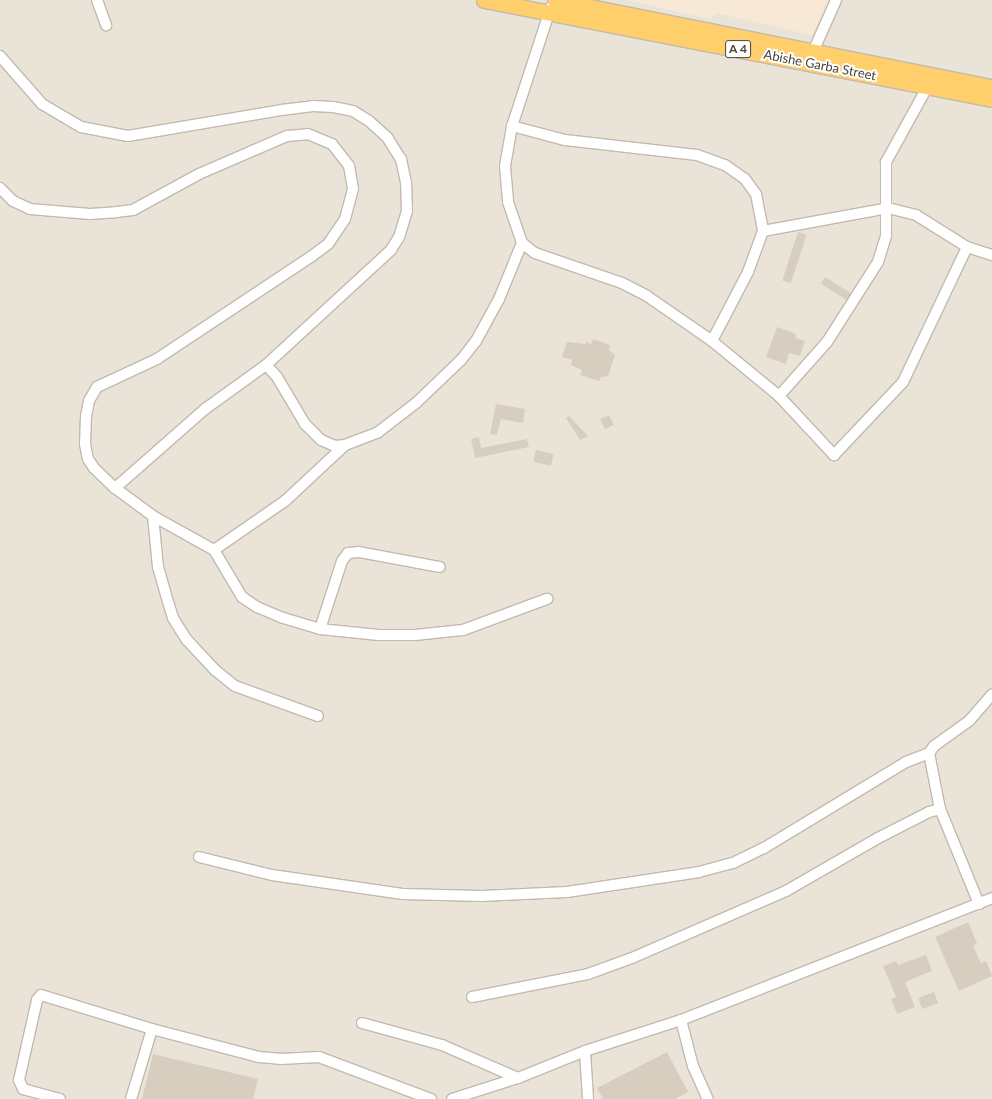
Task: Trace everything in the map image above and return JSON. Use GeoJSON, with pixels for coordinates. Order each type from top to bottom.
{"type":"FeatureCollection","features":[{"type":"Feature","properties":{"kind":"highway","name":"Abishe Garba Street"},"geometry":{"type":"LineString","coordinates":[[484,0],[553,4],[587,3],[813,52],[992,87]]}},
{"type":"Feature","properties":{"kind":"highway","name":"Abishe Garba Street"},"geometry":{"type":"LineString","coordinates":[[553,4],[992,99]]}},
{"type":"Feature","properties":{"kind":"street"},"geometry":{"type":"LineString","coordinates":[[97,0],[106,25]]}},
{"type":"Feature","properties":{"kind":"street"},"geometry":{"type":"LineString","coordinates":[[813,52],[836,0]]}},
{"type":"Feature","properties":{"kind":"street"},"geometry":{"type":"LineString","coordinates":[[553,4],[512,126],[505,166],[506,188],[512,218],[522,243],[527,249],[546,258],[630,287],[712,341],[779,396],[834,455],[903,382],[967,247]]}},
{"type":"Feature","properties":{"kind":"street"},"geometry":{"type":"LineString","coordinates":[[0,56],[42,104],[81,127],[128,136],[313,106],[353,111],[387,137],[401,159],[406,182],[407,211],[399,237],[391,250],[266,365],[205,409],[115,488]]}},
{"type":"Feature","properties":{"kind":"street"},"geometry":{"type":"LineString","coordinates":[[779,396],[828,342],[878,262],[884,245],[888,208],[884,178],[886,162],[928,86]]}},
{"type":"Feature","properties":{"kind":"street"},"geometry":{"type":"LineString","coordinates":[[512,126],[566,140],[686,152],[712,159],[738,172],[752,186],[760,207],[763,231],[748,272],[712,341]]}},
{"type":"Feature","properties":{"kind":"street"},"geometry":{"type":"LineString","coordinates":[[0,188],[13,201],[30,209],[90,214],[133,210],[199,174],[287,136],[308,134],[332,144],[349,166],[353,176],[351,203],[345,219],[328,244],[157,358],[104,382],[92,393],[86,416],[85,444],[88,459],[100,474],[115,488],[153,516],[214,550],[242,597],[257,607],[320,629],[398,636],[439,634],[481,625],[547,599]]}},
{"type":"Feature","properties":{"kind":"street"},"geometry":{"type":"LineString","coordinates":[[763,231],[888,208],[930,222],[967,247],[992,255]]}},
{"type":"Feature","properties":{"kind":"street"},"geometry":{"type":"LineString","coordinates":[[214,550],[285,501],[345,445],[387,427],[416,404],[460,360],[476,341],[495,306],[522,243]]}},
{"type":"Feature","properties":{"kind":"street"},"geometry":{"type":"LineString","coordinates":[[266,365],[313,433],[328,443],[345,445]]}},
{"type":"Feature","properties":{"kind":"street"},"geometry":{"type":"LineString","coordinates":[[153,516],[158,566],[174,618],[187,640],[215,670],[235,686],[318,716]]}},
{"type":"Feature","properties":{"kind":"street"},"geometry":{"type":"LineString","coordinates":[[320,629],[342,561],[348,553],[359,552],[440,566]]}},
{"type":"Feature","properties":{"kind":"street"},"geometry":{"type":"LineString","coordinates":[[199,857],[272,875],[403,894],[468,896],[566,892],[699,872],[733,863],[764,848],[906,762],[929,754],[934,746],[969,721],[992,695]]}},
{"type":"Feature","properties":{"kind":"street"},"geometry":{"type":"LineString","coordinates":[[929,754],[940,809],[980,904]]}},
{"type":"Feature","properties":{"kind":"street"},"geometry":{"type":"LineString","coordinates":[[472,997],[588,974],[632,958],[786,891],[878,838],[929,812],[940,809]]}},
{"type":"Feature","properties":{"kind":"street"},"geometry":{"type":"LineString","coordinates":[[452,1099],[518,1078],[585,1051],[681,1020],[980,904],[992,898]]}},
{"type":"Feature","properties":{"kind":"street"},"geometry":{"type":"LineString","coordinates":[[60,1099],[23,1089],[19,1080],[37,1000],[41,995],[152,1030],[259,1057],[280,1059],[319,1057],[431,1099]]}},
{"type":"Feature","properties":{"kind":"street"},"geometry":{"type":"LineString","coordinates":[[681,1020],[693,1066],[708,1099]]}},
{"type":"Feature","properties":{"kind":"street"},"geometry":{"type":"LineString","coordinates":[[362,1023],[442,1045],[518,1078]]}},
{"type":"Feature","properties":{"kind":"street"},"geometry":{"type":"LineString","coordinates":[[131,1099],[152,1030]]}},
{"type":"Feature","properties":{"kind":"street"},"geometry":{"type":"LineString","coordinates":[[585,1051],[588,1099]]}},
{"type":"Feature","properties":{"kind":"shaded area"},"geometry":{"type":"Polygon","coordinates":[[[0,0],[992,0],[992,1099],[0,1099],[0,0]]]}},
{"type":"Feature","properties":{"kind":"shaded area"},"geometry":{"type":"Polygon","coordinates":[[[627,0],[828,0],[812,35],[716,13],[710,19],[627,0]]]}},
{"type":"Feature","properties":{"kind":"building"},"geometry":{"type":"Polygon","coordinates":[[[798,232],[807,235],[791,283],[782,281],[798,232]]]}},
{"type":"Feature","properties":{"kind":"building"},"geometry":{"type":"Polygon","coordinates":[[[825,277],[851,293],[847,300],[821,284],[825,277]]]}},
{"type":"Feature","properties":{"kind":"building"},"geometry":{"type":"Polygon","coordinates":[[[777,327],[796,334],[795,338],[805,341],[800,356],[789,353],[786,364],[766,357],[777,327]]]}},
{"type":"Feature","properties":{"kind":"building"},"geometry":{"type":"Polygon","coordinates":[[[593,339],[610,345],[609,350],[615,355],[608,376],[601,377],[599,381],[580,375],[582,370],[571,365],[572,360],[562,357],[567,342],[586,344],[586,342],[591,344],[593,339]]]}},
{"type":"Feature","properties":{"kind":"building"},"geometry":{"type":"Polygon","coordinates":[[[496,404],[525,409],[523,423],[501,419],[497,435],[490,434],[496,404]]]}},
{"type":"Feature","properties":{"kind":"building"},"geometry":{"type":"Polygon","coordinates":[[[609,415],[614,425],[605,429],[600,420],[609,415]]]}},
{"type":"Feature","properties":{"kind":"building"},"geometry":{"type":"Polygon","coordinates":[[[569,416],[588,436],[580,440],[566,418],[569,416]]]}},
{"type":"Feature","properties":{"kind":"building"},"geometry":{"type":"Polygon","coordinates":[[[479,437],[481,448],[527,439],[529,447],[475,458],[471,439],[479,437]]]}},
{"type":"Feature","properties":{"kind":"building"},"geometry":{"type":"Polygon","coordinates":[[[536,450],[554,454],[551,466],[533,462],[536,450]]]}},
{"type":"Feature","properties":{"kind":"building"},"geometry":{"type":"Polygon","coordinates":[[[968,922],[977,943],[973,946],[981,963],[986,961],[992,976],[959,991],[935,937],[968,922]]]}},
{"type":"Feature","properties":{"kind":"building"},"geometry":{"type":"Polygon","coordinates":[[[926,955],[932,971],[905,982],[915,1007],[897,1014],[891,999],[896,997],[883,966],[896,961],[898,965],[926,955]]]}},
{"type":"Feature","properties":{"kind":"building"},"geometry":{"type":"Polygon","coordinates":[[[934,992],[938,1003],[922,1009],[918,998],[934,992]]]}},
{"type":"Feature","properties":{"kind":"building"},"geometry":{"type":"Polygon","coordinates":[[[667,1052],[688,1092],[675,1099],[603,1099],[597,1088],[667,1052]]]}},
{"type":"Feature","properties":{"kind":"building"},"geometry":{"type":"Polygon","coordinates":[[[153,1054],[258,1079],[253,1099],[142,1099],[153,1054]]]}}]}
